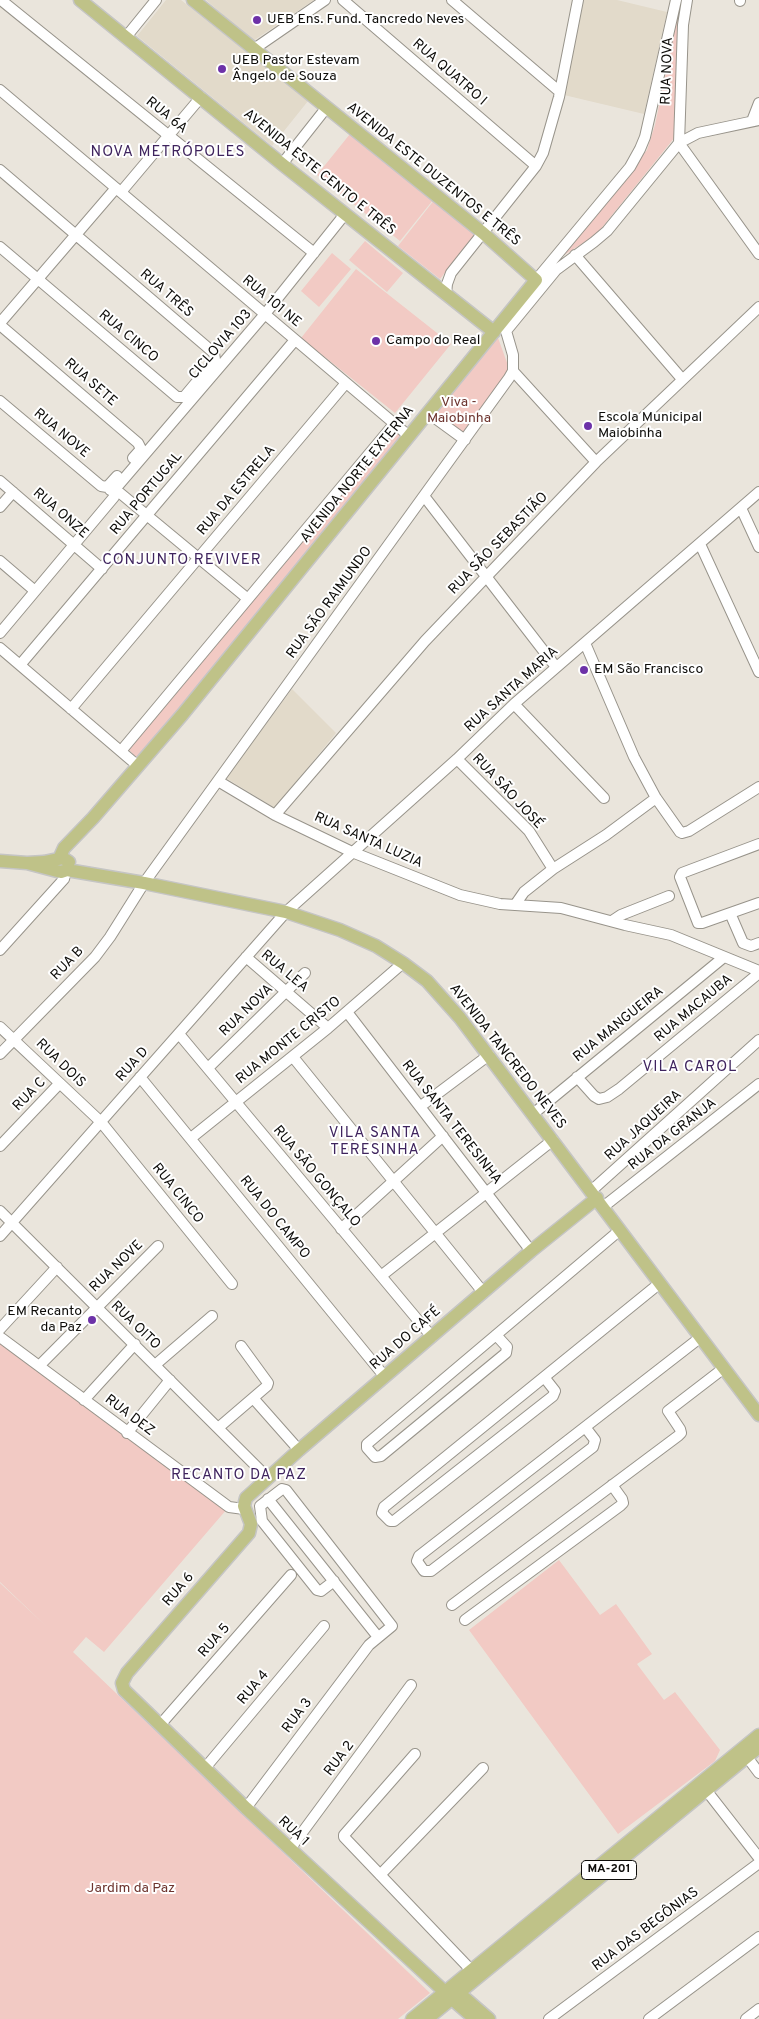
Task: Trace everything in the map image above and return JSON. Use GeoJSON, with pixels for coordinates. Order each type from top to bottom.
{"type":"FeatureCollection","features":[{"type":"Feature","properties":{"kind":"main road","name":"AVENIDA ESTE CENTO E TRÊS"},"geometry":{"type":"LineString","coordinates":[[80,0],[446,294],[499,330]]}},
{"type":"Feature","properties":{"kind":"main road","name":"AVENIDA ESTE DUZENTOS E TRÊS"},"geometry":{"type":"LineString","coordinates":[[193,0],[483,233],[536,280]]}},
{"type":"Feature","properties":{"kind":"main road","name":"AVENIDA NORTE EXTERNA"},"geometry":{"type":"LineString","coordinates":[[44,862],[64,866],[93,818],[499,330],[536,280]]}},
{"type":"Feature","properties":{"kind":"main road","name":"AVENIDA TANCREDO NEVES"},"geometry":{"type":"LineString","coordinates":[[0,861],[64,866],[286,912],[340,930],[376,946],[403,963],[427,981],[447,1002],[597,1198],[759,1415]]}},
{"type":"Feature","properties":{"kind":"main road","name":"AVENIDA TANCREDO NEVES"},"geometry":{"type":"LineString","coordinates":[[26,863],[44,862]]}},
{"type":"Feature","properties":{"kind":"main road","name":"RUA DO CAFÉ"},"geometry":{"type":"LineString","coordinates":[[244,1509],[246,1498],[268,1478],[483,1292],[597,1198]]}},
{"type":"Feature","properties":{"kind":"main road","name":"RUA 6"},"geometry":{"type":"LineString","coordinates":[[124,1690],[122,1683],[127,1673],[249,1533],[251,1524],[244,1509]]}},
{"type":"Feature","properties":{"kind":"main road","name":"RUA 1"},"geometry":{"type":"LineString","coordinates":[[124,1690],[290,1849],[452,1995]]}},
{"type":"Feature","properties":{"kind":"main road","name":"MA-201"},"geometry":{"type":"LineString","coordinates":[[412,2019],[452,1995],[472,1970],[759,1735]]}},
{"type":"Feature","properties":{"kind":"main road","name":"MA-201"},"geometry":{"type":"LineString","coordinates":[[427,2019],[452,1995],[759,1748]]}},
{"type":"Feature","properties":{"kind":"main road"},"geometry":{"type":"LineString","coordinates":[[452,1995],[474,2019]]}},
{"type":"Feature","properties":{"kind":"main road"},"geometry":{"type":"LineString","coordinates":[[452,1995],[490,2019]]}},
{"type":"Feature","properties":{"kind":"street","name":"RUA 6A"},"geometry":{"type":"LineString","coordinates":[[1,0],[314,253]]}},
{"type":"Feature","properties":{"kind":"street"},"geometry":{"type":"LineString","coordinates":[[126,37],[156,0]]}},
{"type":"Feature","properties":{"kind":"street"},"geometry":{"type":"LineString","coordinates":[[254,49],[325,0]]}},
{"type":"Feature","properties":{"kind":"street","name":"RUA QUATRO I"},"geometry":{"type":"LineString","coordinates":[[343,0],[536,166]]}},
{"type":"Feature","properties":{"kind":"street"},"geometry":{"type":"LineString","coordinates":[[452,0],[560,92]]}},
{"type":"Feature","properties":{"kind":"street"},"geometry":{"type":"LineString","coordinates":[[446,294],[451,273],[536,166],[548,140],[560,92],[578,0]]}},
{"type":"Feature","properties":{"kind":"street","name":"AVENIDA NORTE EXTERNA"},"geometry":{"type":"LineString","coordinates":[[536,280],[630,166],[640,149],[645,137],[676,0]]}},
{"type":"Feature","properties":{"kind":"street","name":"RUA NOVA"},"geometry":{"type":"LineString","coordinates":[[680,143],[683,25],[687,0]]}},
{"type":"Feature","properties":{"kind":"street","name":"RUA 101 NE"},"geometry":{"type":"LineString","coordinates":[[0,90],[409,436]]}},
{"type":"Feature","properties":{"kind":"street"},"geometry":{"type":"LineString","coordinates":[[37,278],[95,211],[118,190],[200,97]]}},
{"type":"Feature","properties":{"kind":"street"},"geometry":{"type":"LineString","coordinates":[[596,462],[513,371],[513,355],[499,330],[556,270],[607,231],[680,143],[698,133],[756,120],[759,103]]}},
{"type":"Feature","properties":{"kind":"street"},"geometry":{"type":"LineString","coordinates":[[282,164],[326,107]]}},
{"type":"Feature","properties":{"kind":"street"},"geometry":{"type":"LineString","coordinates":[[680,143],[759,254]]}},
{"type":"Feature","properties":{"kind":"street","name":"RUA TRÊS"},"geometry":{"type":"LineString","coordinates":[[0,170],[214,353],[215,360],[203,381]]}},
{"type":"Feature","properties":{"kind":"street","name":"CICLOVIA 103"},"geometry":{"type":"LineString","coordinates":[[109,489],[203,381],[265,314],[345,214]]}},
{"type":"Feature","properties":{"kind":"street","name":"RUA CINCO"},"geometry":{"type":"LineString","coordinates":[[0,247],[177,397],[184,397],[203,381]]}},
{"type":"Feature","properties":{"kind":"street"},"geometry":{"type":"LineString","coordinates":[[575,255],[682,379]]}},
{"type":"Feature","properties":{"kind":"street","name":"RUA SETE"},"geometry":{"type":"LineString","coordinates":[[37,278],[0,324],[138,443],[141,449],[109,486],[109,489]]}},
{"type":"Feature","properties":{"kind":"street","name":"RUA SÃO SEBASTIÃO"},"geometry":{"type":"LineString","coordinates":[[276,815],[426,641],[487,576],[596,462],[759,307]]}},
{"type":"Feature","properties":{"kind":"street","name":"RUA PORTUGAL"},"geometry":{"type":"LineString","coordinates":[[20,666],[295,340]]}},
{"type":"Feature","properties":{"kind":"street","name":"RUA SÃO RAIMUNDO"},"geometry":{"type":"LineString","coordinates":[[144,883],[513,371]]}},
{"type":"Feature","properties":{"kind":"street","name":"RUA DA ESTRELA"},"geometry":{"type":"LineString","coordinates":[[71,709],[346,383]]}},
{"type":"Feature","properties":{"kind":"street","name":"RUA NOVE"},"geometry":{"type":"LineString","coordinates":[[0,400],[109,489],[120,494],[248,600]]}},
{"type":"Feature","properties":{"kind":"street"},"geometry":{"type":"LineString","coordinates":[[428,413],[464,440]]}},
{"type":"Feature","properties":{"kind":"street","name":"AVENIDA NORTE EXTERNA"},"geometry":{"type":"LineString","coordinates":[[121,751],[394,424]]}},
{"type":"Feature","properties":{"kind":"street","name":"RUA ONZE"},"geometry":{"type":"LineString","coordinates":[[0,481],[102,569]]}},
{"type":"Feature","properties":{"kind":"street"},"geometry":{"type":"LineString","coordinates":[[0,633],[114,497],[109,489]]}},
{"type":"Feature","properties":{"kind":"street"},"geometry":{"type":"LineString","coordinates":[[0,507],[13,492]]}},
{"type":"Feature","properties":{"kind":"street","name":"RUA SANTA MARIA"},"geometry":{"type":"LineString","coordinates":[[286,912],[458,759],[514,704],[759,492]]}},
{"type":"Feature","properties":{"kind":"street"},"geometry":{"type":"LineString","coordinates":[[424,496],[556,667]]}},
{"type":"Feature","properties":{"kind":"street"},"geometry":{"type":"LineString","coordinates":[[741,508],[759,547]]}},
{"type":"Feature","properties":{"kind":"street"},"geometry":{"type":"LineString","coordinates":[[700,544],[759,672]]}},
{"type":"Feature","properties":{"kind":"street"},"geometry":{"type":"LineString","coordinates":[[0,561],[35,591]]}},
{"type":"Feature","properties":{"kind":"street"},"geometry":{"type":"LineString","coordinates":[[584,643],[618,722],[656,798],[680,832],[686,833],[759,787]]}},
{"type":"Feature","properties":{"kind":"street"},"geometry":{"type":"LineString","coordinates":[[0,648],[138,766]]}},
{"type":"Feature","properties":{"kind":"street"},"geometry":{"type":"LineString","coordinates":[[514,704],[604,798]]}},
{"type":"Feature","properties":{"kind":"street","name":"RUA SÃO JOSÉ"},"geometry":{"type":"LineString","coordinates":[[458,759],[529,831],[553,869]]}},
{"type":"Feature","properties":{"kind":"street","name":"RUA SANTA LUZIA"},"geometry":{"type":"LineString","coordinates":[[218,781],[276,815],[352,852],[460,896],[500,904],[562,908],[625,926],[671,935],[759,972]]}},
{"type":"Feature","properties":{"kind":"street"},"geometry":{"type":"LineString","coordinates":[[514,905],[524,892],[553,869],[606,835],[656,798]]}},
{"type":"Feature","properties":{"kind":"street"},"geometry":{"type":"LineString","coordinates":[[759,844],[681,875],[695,920],[698,922],[702,923],[759,902]]}},
{"type":"Feature","properties":{"kind":"street"},"geometry":{"type":"LineString","coordinates":[[0,950],[64,866]]}},
{"type":"Feature","properties":{"kind":"street","name":"RUA B"},"geometry":{"type":"LineString","coordinates":[[0,1054],[95,957],[110,938],[144,883]]}},
{"type":"Feature","properties":{"kind":"street"},"geometry":{"type":"LineString","coordinates":[[612,921],[621,914],[669,896]]}},
{"type":"Feature","properties":{"kind":"street","name":"RUA D"},"geometry":{"type":"LineString","coordinates":[[0,1236],[286,912]]}},
{"type":"Feature","properties":{"kind":"street"},"geometry":{"type":"LineString","coordinates":[[730,913],[743,943],[750,946],[759,943]]}},
{"type":"Feature","properties":{"kind":"street","name":"RUA LEA"},"geometry":{"type":"LineString","coordinates":[[246,957],[328,1028]]}},
{"type":"Feature","properties":{"kind":"street","name":"RUA MANGUEIRA"},"geometry":{"type":"LineString","coordinates":[[532,1114],[724,957]]}},
{"type":"Feature","properties":{"kind":"street","name":"RUA MONTE CRISTO"},"geometry":{"type":"LineString","coordinates":[[191,1138],[293,1057],[403,963]]}},
{"type":"Feature","properties":{"kind":"street","name":"RUA NOVA"},"geometry":{"type":"LineString","coordinates":[[208,1068],[306,972]]}},
{"type":"Feature","properties":{"kind":"street","name":"RUA MACAUBA"},"geometry":{"type":"LineString","coordinates":[[577,1077],[594,1096],[599,1098],[607,1096],[619,1089],[759,972]]}},
{"type":"Feature","properties":{"kind":"street","name":"RUA SANTA TERESINHA"},"geometry":{"type":"LineString","coordinates":[[347,1012],[532,1251]]}},
{"type":"Feature","properties":{"kind":"street","name":"RUA DOIS"},"geometry":{"type":"LineString","coordinates":[[0,1027],[101,1122]]}},
{"type":"Feature","properties":{"kind":"street","name":"RUA SÃO GONÇALO"},"geometry":{"type":"LineString","coordinates":[[179,1034],[432,1337]]}},
{"type":"Feature","properties":{"kind":"street","name":"RUA JAQUEIRA"},"geometry":{"type":"LineString","coordinates":[[597,1198],[759,1040]]}},
{"type":"Feature","properties":{"kind":"street"},"geometry":{"type":"LineString","coordinates":[[421,1106],[489,1056]]}},
{"type":"Feature","properties":{"kind":"street"},"geometry":{"type":"LineString","coordinates":[[293,1057],[483,1292]]}},
{"type":"Feature","properties":{"kind":"street","name":"RUA DO CAMPO"},"geometry":{"type":"LineString","coordinates":[[140,1077],[385,1377]]}},
{"type":"Feature","properties":{"kind":"street","name":"RUA C"},"geometry":{"type":"LineString","coordinates":[[0,1146],[59,1084]]}},
{"type":"Feature","properties":{"kind":"street","name":"RUA DA GRANJA"},"geometry":{"type":"LineString","coordinates":[[597,1198],[759,1084]]}},
{"type":"Feature","properties":{"kind":"street","name":"RUA CINCO"},"geometry":{"type":"LineString","coordinates":[[101,1122],[232,1284]]}},
{"type":"Feature","properties":{"kind":"street"},"geometry":{"type":"LineString","coordinates":[[341,1229],[443,1136]]}},
{"type":"Feature","properties":{"kind":"street"},"geometry":{"type":"LineString","coordinates":[[382,1276],[553,1140]]}},
{"type":"Feature","properties":{"kind":"street"},"geometry":{"type":"LineString","coordinates":[[0,1211],[96,1308],[39,1366]]}},
{"type":"Feature","properties":{"kind":"street"},"geometry":{"type":"LineString","coordinates":[[496,1335],[507,1347],[506,1353],[381,1456],[375,1457],[367,1448],[367,1444],[620,1230]]}},
{"type":"Feature","properties":{"kind":"street","name":"RUA NOVE"},"geometry":{"type":"LineString","coordinates":[[96,1308],[158,1246]]}},
{"type":"Feature","properties":{"kind":"street"},"geometry":{"type":"LineString","coordinates":[[0,1329],[57,1267]]}},
{"type":"Feature","properties":{"kind":"street"},"geometry":{"type":"LineString","coordinates":[[544,1377],[555,1391],[553,1396],[394,1521],[390,1521],[382,1512],[384,1507],[544,1377],[660,1283]]}},
{"type":"Feature","properties":{"kind":"street","name":"RUA OITO"},"geometry":{"type":"LineString","coordinates":[[96,1308],[155,1365]]}},
{"type":"Feature","properties":{"kind":"street"},"geometry":{"type":"LineString","coordinates":[[212,1316],[155,1365],[268,1478]]}},
{"type":"Feature","properties":{"kind":"street","name":"RUA DEZ"},"geometry":{"type":"LineString","coordinates":[[0,1337],[229,1507],[244,1509]]}},
{"type":"Feature","properties":{"kind":"street"},"geometry":{"type":"LineString","coordinates":[[585,1427],[595,1440],[593,1447],[431,1571],[424,1571],[417,1561],[419,1556],[700,1337]]}},
{"type":"Feature","properties":{"kind":"street"},"geometry":{"type":"LineString","coordinates":[[84,1400],[135,1344]]}},
{"type":"Feature","properties":{"kind":"street"},"geometry":{"type":"LineString","coordinates":[[218,1428],[267,1386],[268,1383],[241,1346]]}},
{"type":"Feature","properties":{"kind":"street"},"geometry":{"type":"LineString","coordinates":[[452,1604],[678,1436],[680,1430],[668,1411],[724,1368]]}},
{"type":"Feature","properties":{"kind":"street"},"geometry":{"type":"LineString","coordinates":[[127,1433],[170,1380]]}},
{"type":"Feature","properties":{"kind":"street"},"geometry":{"type":"LineString","coordinates":[[253,1398],[300,1450]]}},
{"type":"Feature","properties":{"kind":"street"},"geometry":{"type":"LineString","coordinates":[[465,1620],[620,1506],[623,1503],[622,1499],[612,1485]]}},
{"type":"Feature","properties":{"kind":"street","name":"RUA 3"},"geometry":{"type":"LineString","coordinates":[[246,1808],[376,1639],[391,1628],[392,1624],[284,1489],[268,1499]]}},
{"type":"Feature","properties":{"kind":"street"},"geometry":{"type":"LineString","coordinates":[[334,1581],[321,1591],[317,1590],[262,1521],[259,1508],[268,1499],[334,1581],[376,1639]]}},
{"type":"Feature","properties":{"kind":"street","name":"RUA 5"},"geometry":{"type":"LineString","coordinates":[[160,1725],[291,1575]]}},
{"type":"Feature","properties":{"kind":"street","name":"RUA 4"},"geometry":{"type":"LineString","coordinates":[[205,1768],[324,1626]]}},
{"type":"Feature","properties":{"kind":"street","name":"RUA 2"},"geometry":{"type":"LineString","coordinates":[[290,1849],[411,1685]]}},
{"type":"Feature","properties":{"kind":"street"},"geometry":{"type":"LineString","coordinates":[[415,1754],[344,1835],[346,1842],[472,1970]]}},
{"type":"Feature","properties":{"kind":"street"},"geometry":{"type":"LineString","coordinates":[[747,1757],[759,1773]]}},
{"type":"Feature","properties":{"kind":"street"},"geometry":{"type":"LineString","coordinates":[[380,1875],[483,1768]]}},
{"type":"Feature","properties":{"kind":"street"},"geometry":{"type":"LineString","coordinates":[[706,1790],[759,1858]]}},
{"type":"Feature","properties":{"kind":"street","name":"RUA DAS BEGÔNIAS"},"geometry":{"type":"LineString","coordinates":[[549,2019],[759,1863]]}},
{"type":"Feature","properties":{"kind":"street"},"geometry":{"type":"LineString","coordinates":[[649,2019],[759,1937]]}},
{"type":"Feature","properties":{"kind":"street"},"geometry":{"type":"LineString","coordinates":[[746,2019],[759,2009]]}},
{"type":"Feature","properties":{"kind":"shaded area","name":"UEB Pastor Estevam Ângelo de Souza"},"geometry":{"type":"Polygon","coordinates":[[[166,0],[181,0],[308,101],[272,146],[137,36],[166,0]]]}},
{"type":"Feature","properties":{"kind":"shaded area","name":"UEB Ens. Fund. Tancredo Neves"},"geometry":{"type":"Polygon","coordinates":[[[206,0],[314,0],[253,41],[206,0]]]}},
{"type":"Feature","properties":{"kind":"shaded area"},"geometry":{"type":"Polygon","coordinates":[[[584,0],[617,0],[667,12],[644,114],[564,95],[584,0]]]}},
{"type":"Feature","properties":{"kind":"shaded area"},"geometry":{"type":"Polygon","coordinates":[[[292,689],[336,733],[275,808],[226,778],[292,689]]]}},
{"type":"Feature","properties":{"kind":"green space"},"geometry":{"type":"Polygon","coordinates":[[[677,19],[680,20],[675,137],[596,235],[564,255],[647,150],[655,125],[677,19]]]}},
{"type":"Feature","properties":{"kind":"green space"},"geometry":{"type":"Polygon","coordinates":[[[350,134],[433,200],[400,241],[317,175],[350,134]]]}},
{"type":"Feature","properties":{"kind":"green space"},"geometry":{"type":"Polygon","coordinates":[[[435,199],[477,232],[440,279],[398,246],[435,199]]]}},
{"type":"Feature","properties":{"kind":"green space"},"geometry":{"type":"Polygon","coordinates":[[[365,241],[403,273],[387,292],[349,260],[365,241]]]}},
{"type":"Feature","properties":{"kind":"green space"},"geometry":{"type":"Polygon","coordinates":[[[332,253],[351,269],[319,307],[301,291],[332,253]]]}},
{"type":"Feature","properties":{"kind":"green space","name":"Campo do Real"},"geometry":{"type":"Polygon","coordinates":[[[356,269],[451,344],[395,413],[301,338],[356,269]]]}},
{"type":"Feature","properties":{"kind":"green space","name":"Viva - Maiobinha"},"geometry":{"type":"Polygon","coordinates":[[[497,335],[510,371],[462,435],[434,414],[497,335]]]}},
{"type":"Feature","properties":{"kind":"green space"},"geometry":{"type":"Polygon","coordinates":[[[393,430],[402,437],[139,760],[128,749],[393,430]]]}},
{"type":"Feature","properties":{"kind":"green space","name":"Jardim da Paz"},"geometry":{"type":"Polygon","coordinates":[[[0,1341],[227,1509],[104,1652],[86,1637],[73,1652],[430,1993],[398,2019],[0,2019],[0,1583],[47,1627],[0,1582],[0,1341]]]}},
{"type":"Feature","properties":{"kind":"green space"},"geometry":{"type":"Polygon","coordinates":[[[559,1560],[600,1615],[616,1604],[652,1654],[637,1664],[664,1700],[675,1692],[720,1750],[715,1761],[618,1834],[469,1630],[559,1560]]]}},
{"type":"Feature","properties":{"kind":"place","name":"UEB Ens. Fund. Tancredo Neves"},"geometry":{"type":"Point","coordinates":[257,20]}},
{"type":"Feature","properties":{"kind":"place","name":"UEB Pastor Estevam Ângelo de Souza"},"geometry":{"type":"Point","coordinates":[222,69]}},
{"type":"Feature","properties":{"kind":"place","name":"Campo do Real"},"geometry":{"type":"Point","coordinates":[376,341]}},
{"type":"Feature","properties":{"kind":"place","name":"Escola Municipal Maiobinha"},"geometry":{"type":"Point","coordinates":[588,426]}},
{"type":"Feature","properties":{"kind":"place","name":"EM São Francisco"},"geometry":{"type":"Point","coordinates":[584,670]}},
{"type":"Feature","properties":{"kind":"place","name":"EM Recanto da Paz"},"geometry":{"type":"Point","coordinates":[92,1320]}},
{"type":"Feature","properties":{"kind":"district","name":"NOVA METRÓPOLES"},"geometry":{"type":"Point","coordinates":[168,153]}},
{"type":"Feature","properties":{"kind":"district","name":"CONJUNTO REVIVER"},"geometry":{"type":"Point","coordinates":[182,561]}},
{"type":"Feature","properties":{"kind":"district","name":"VILA CAROL"},"geometry":{"type":"Point","coordinates":[690,1068]}},
{"type":"Feature","properties":{"kind":"district","name":"VILA SANTA TERESINHA"},"geometry":{"type":"Point","coordinates":[375,1142]}},
{"type":"Feature","properties":{"kind":"district","name":"RECANTO DA PAZ"},"geometry":{"type":"Point","coordinates":[239,1476]}}]}
